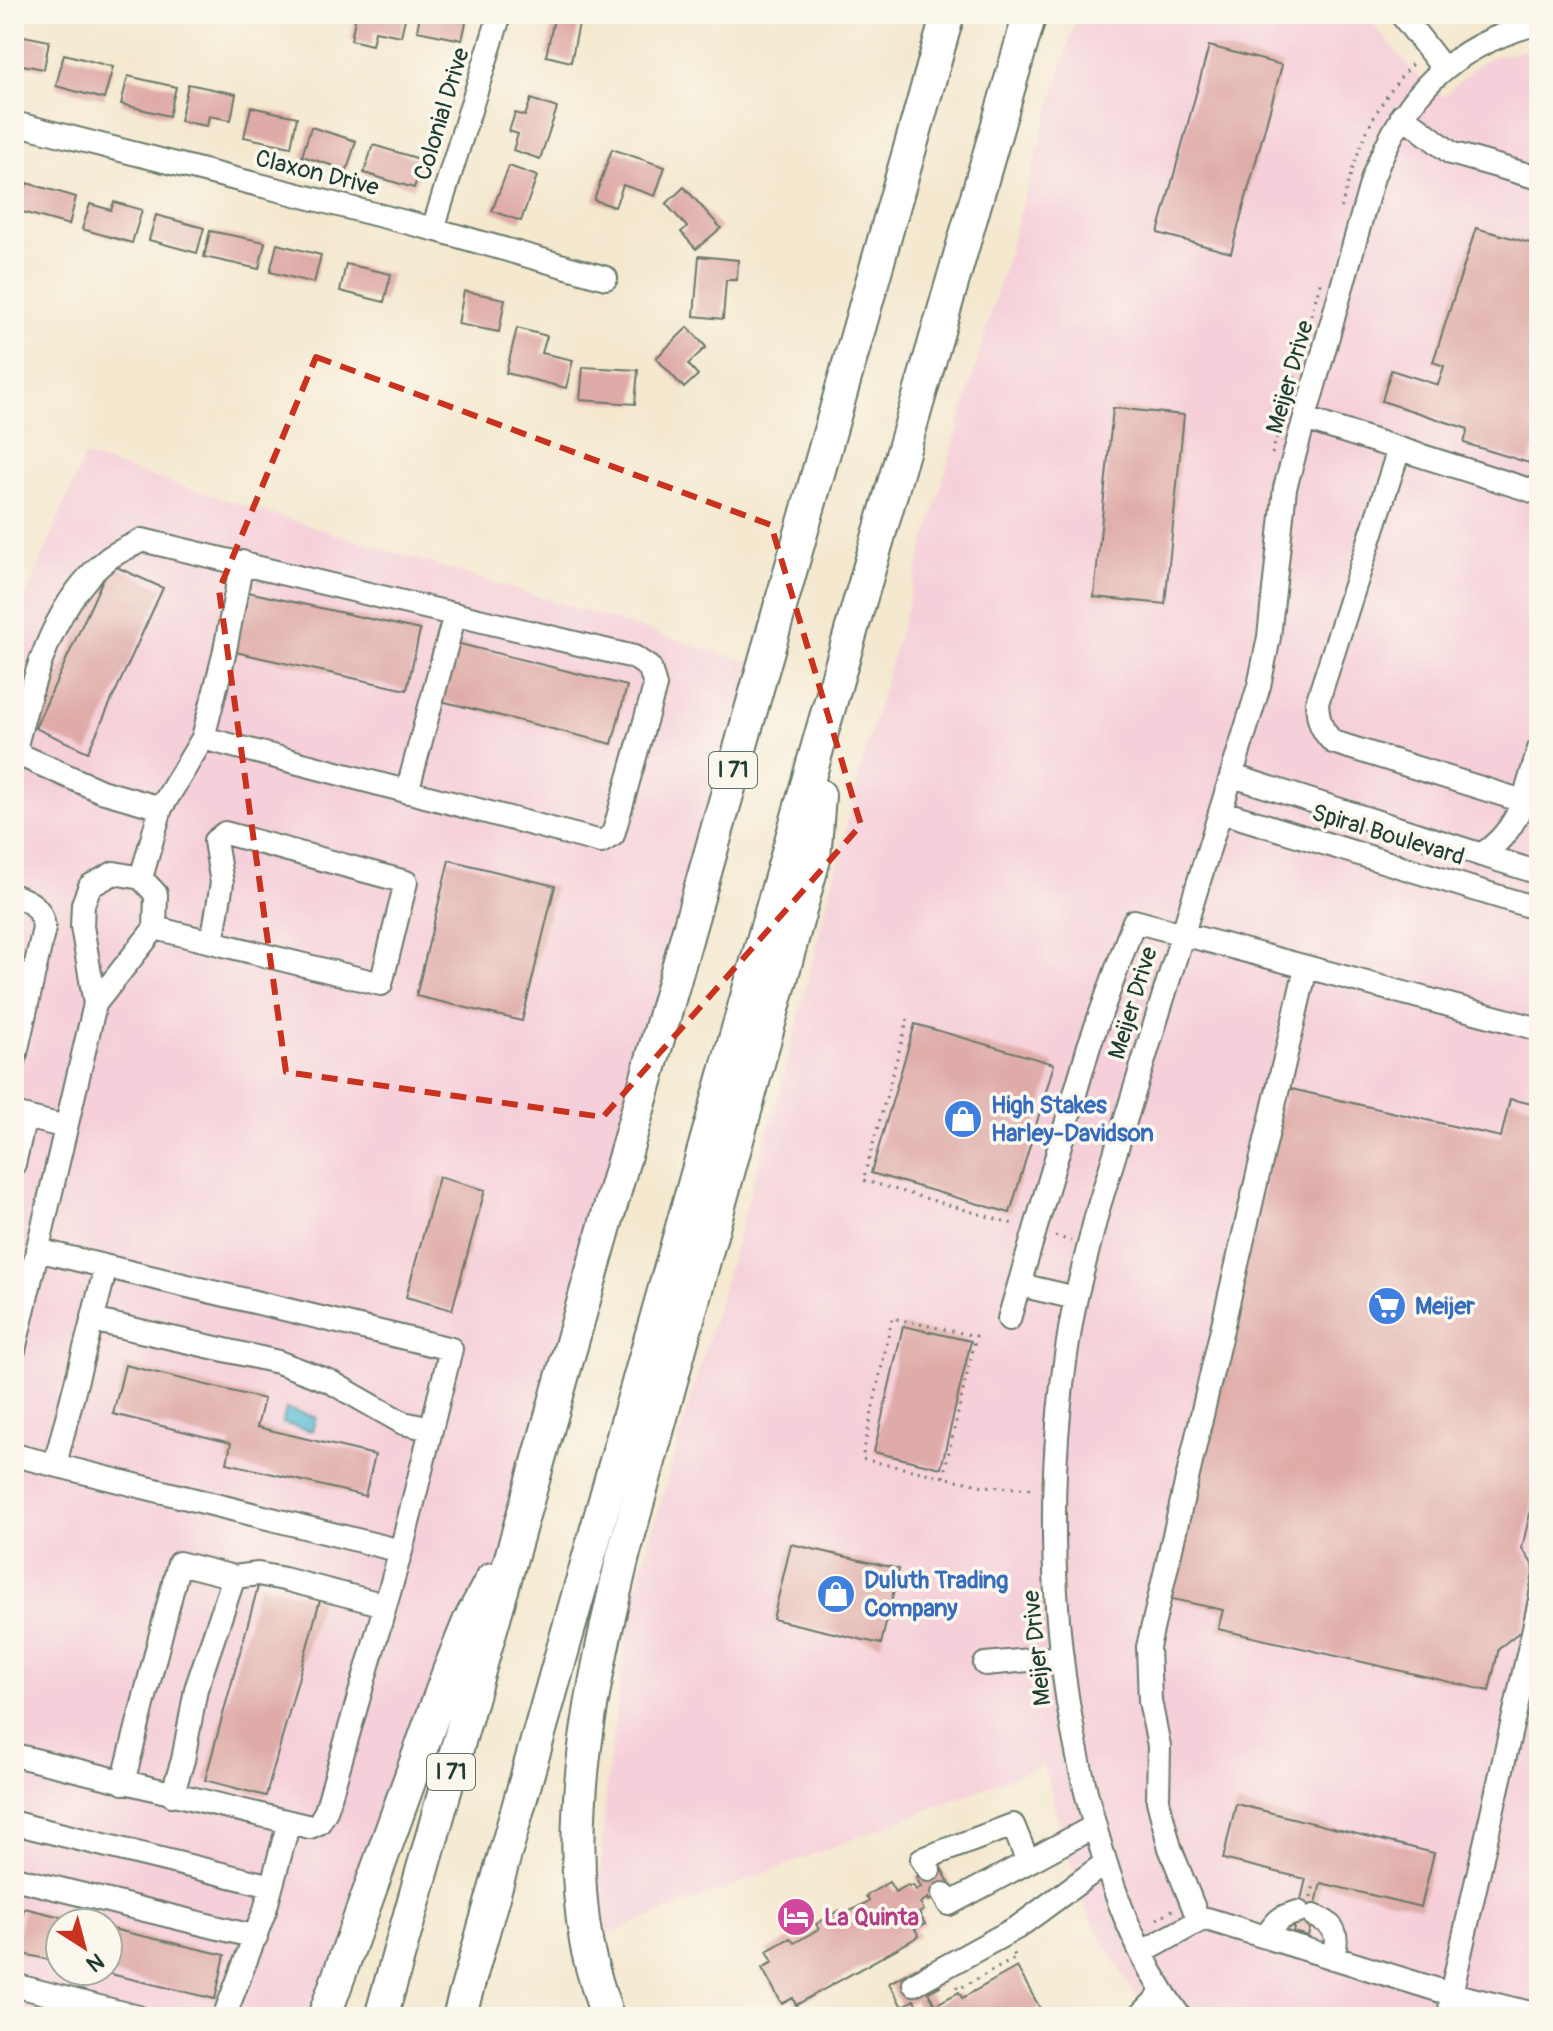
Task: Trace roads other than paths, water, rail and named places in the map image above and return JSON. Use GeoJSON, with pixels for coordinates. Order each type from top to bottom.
{"type":"FeatureCollection","features":[{"type":"Feature","properties":{"kind":"highway","name":"I 71"},"geometry":{"type":"LineString","coordinates":[[381,2017],[948,14]]}},
{"type":"Feature","properties":{"kind":"highway"},"geometry":{"type":"LineString","coordinates":[[459,2017],[823,728],[1030,14]]}},
{"type":"Feature","properties":{"kind":"highway"},"geometry":{"type":"LineString","coordinates":[[607,2017],[586,1943],[577,1866],[581,1770],[598,1662],[623,1556],[814,859],[823,728]]}},
{"type":"Feature","properties":{"kind":"highway"},"geometry":{"type":"LineString","coordinates":[[324,2017],[464,1634],[521,1527]]}},
{"type":"Feature","properties":{"kind":"street","name":"Colonial Drive"},"geometry":{"type":"LineString","coordinates":[[433,229],[500,14]]}},
{"type":"Feature","properties":{"kind":"street"},"geometry":{"type":"LineString","coordinates":[[1401,14],[1443,68]]}},
{"type":"Feature","properties":{"kind":"street","name":"Meijer Drive"},"geometry":{"type":"LineString","coordinates":[[1180,2017],[1141,1953],[1104,1864],[1077,1756],[1062,1657],[1053,1518],[1065,1370],[1076,1298],[1098,1209],[1256,697],[1269,637],[1285,488],[1373,177],[1402,115],[1443,68],[1480,44],[1539,23]]}},
{"type":"Feature","properties":{"kind":"street"},"geometry":{"type":"LineString","coordinates":[[1402,115],[1451,153],[1539,178]]}},
{"type":"Feature","properties":{"kind":"street","name":"Claxon Drive"},"geometry":{"type":"LineString","coordinates":[[14,123],[433,229],[606,278]]}},
{"type":"Feature","properties":{"kind":"street"},"geometry":{"type":"LineString","coordinates":[[1305,419],[1539,493]]}},
{"type":"Feature","properties":{"kind":"street"},"geometry":{"type":"LineString","coordinates":[[1399,449],[1317,703],[1318,720],[1333,742],[1531,804]]}},
{"type":"Feature","properties":{"kind":"street"},"geometry":{"type":"LineString","coordinates":[[161,808],[101,791],[20,755],[16,745],[36,670],[70,598],[109,558],[142,540],[634,657],[650,668],[655,686],[613,835],[601,842],[203,738]]}},
{"type":"Feature","properties":{"kind":"street"},"geometry":{"type":"LineString","coordinates":[[141,878],[161,808],[203,738],[224,655],[242,562]]}},
{"type":"Feature","properties":{"kind":"street"},"geometry":{"type":"LineString","coordinates":[[407,792],[455,614]]}},
{"type":"Feature","properties":{"kind":"street"},"geometry":{"type":"LineString","coordinates":[[1481,855],[1497,844],[1531,804],[1539,749]]}},
{"type":"Feature","properties":{"kind":"street","name":"Spiral Boulevard"},"geometry":{"type":"LineString","coordinates":[[1233,776],[1529,870]]}},
{"type":"Feature","properties":{"kind":"street","name":"Spiral Boulevard"},"geometry":{"type":"LineString","coordinates":[[1222,812],[1539,909]]}},
{"type":"Feature","properties":{"kind":"street"},"geometry":{"type":"LineString","coordinates":[[1510,830],[1512,850],[1529,870]]}},
{"type":"Feature","properties":{"kind":"street"},"geometry":{"type":"LineString","coordinates":[[155,928],[381,984],[406,882],[225,833],[215,841],[222,883],[212,942]]}},
{"type":"Feature","properties":{"kind":"street"},"geometry":{"type":"LineString","coordinates":[[14,1350],[18,1315],[37,1250],[95,1004],[82,926],[83,904],[90,886],[114,873],[141,878],[156,894],[155,928],[95,1004]]}},
{"type":"Feature","properties":{"kind":"street"},"geometry":{"type":"LineString","coordinates":[[14,896],[33,903],[43,918],[44,928],[14,1062]]}},
{"type":"Feature","properties":{"kind":"street"},"geometry":{"type":"LineString","coordinates":[[1009,1319],[1089,1046],[1134,921],[1539,1029]]}},
{"type":"Feature","properties":{"kind":"street"},"geometry":{"type":"LineString","coordinates":[[1199,1921],[1170,1848],[1158,1801],[1159,1746],[1150,1701],[1148,1647],[1306,968]]}},
{"type":"Feature","properties":{"kind":"street"},"geometry":{"type":"LineString","coordinates":[[14,1164],[20,1116],[66,1127]]}},
{"type":"Feature","properties":{"kind":"street"},"geometry":{"type":"LineString","coordinates":[[14,1755],[310,1827],[319,1823],[326,1811],[401,1551],[451,1349],[37,1250]]}},
{"type":"Feature","properties":{"kind":"street"},"geometry":{"type":"LineString","coordinates":[[55,1464],[106,1267]]}},
{"type":"Feature","properties":{"kind":"street"},"geometry":{"type":"LineString","coordinates":[[1020,1285],[1076,1298]]}},
{"type":"Feature","properties":{"kind":"street"},"geometry":{"type":"LineString","coordinates":[[92,1320],[278,1362],[329,1381],[403,1423],[431,1429]]}},
{"type":"Feature","properties":{"kind":"street"},"geometry":{"type":"LineString","coordinates":[[14,1455],[401,1551]]}},
{"type":"Feature","properties":{"kind":"street"},"geometry":{"type":"LineString","coordinates":[[123,1783],[179,1563],[234,1577],[271,1576],[385,1605]]}},
{"type":"Feature","properties":{"kind":"street"},"geometry":{"type":"LineString","coordinates":[[172,1795],[183,1760],[196,1689],[234,1577]]}},
{"type":"Feature","properties":{"kind":"street"},"geometry":{"type":"LineString","coordinates":[[1450,2017],[1451,1994],[1539,1606]]}},
{"type":"Feature","properties":{"kind":"street"},"geometry":{"type":"LineString","coordinates":[[985,1664],[1062,1657]]}},
{"type":"Feature","properties":{"kind":"street"},"geometry":{"type":"LineString","coordinates":[[224,2017],[256,1937],[289,1822]]}},
{"type":"Feature","properties":{"kind":"street"},"geometry":{"type":"LineString","coordinates":[[14,1823],[271,1886]]}},
{"type":"Feature","properties":{"kind":"street"},"geometry":{"type":"LineString","coordinates":[[929,1870],[922,1859],[1013,1825],[1028,1862]]}},
{"type":"Feature","properties":{"kind":"street"},"geometry":{"type":"LineString","coordinates":[[943,1894],[949,1904],[1095,1826]]}},
{"type":"Feature","properties":{"kind":"street"},"geometry":{"type":"LineString","coordinates":[[914,1984],[1018,1927],[1104,1864]]}},
{"type":"Feature","properties":{"kind":"street"},"geometry":{"type":"LineString","coordinates":[[14,1878],[256,1937]]}},
{"type":"Feature","properties":{"kind":"street"},"geometry":{"type":"LineString","coordinates":[[1266,1937],[1276,1920],[1285,1915],[1306,1914],[1326,1920],[1335,1929],[1337,1937],[1332,1958]]}},
{"type":"Feature","properties":{"kind":"street"},"geometry":{"type":"LineString","coordinates":[[1141,1953],[1207,1919],[1511,2013],[1539,2015]]}},
{"type":"Feature","properties":{"kind":"street"},"geometry":{"type":"LineString","coordinates":[[14,1985],[138,2017]]}},
{"type":"Feature","properties":{"kind":"street"},"geometry":{"type":"LineString","coordinates":[[1139,2017],[1163,1993]]}},
{"type":"Feature","properties":{"kind":"water"},"geometry":{"type":"Polygon","coordinates":[[[286,1409],[316,1417],[312,1431],[282,1423],[286,1409]]]}},
{"type":"Feature","properties":{"kind":"place","name":"High Stakes Harley-Davidson"},"geometry":{"type":"Point","coordinates":[963,1119]}},
{"type":"Feature","properties":{"kind":"place","name":"Meijer"},"geometry":{"type":"Point","coordinates":[1387,1306]}},
{"type":"Feature","properties":{"kind":"place","name":"Duluth Trading Company"},"geometry":{"type":"Point","coordinates":[836,1594]}},
{"type":"Feature","properties":{"kind":"place","name":"La Quinta"},"geometry":{"type":"Point","coordinates":[796,1917]}}]}
